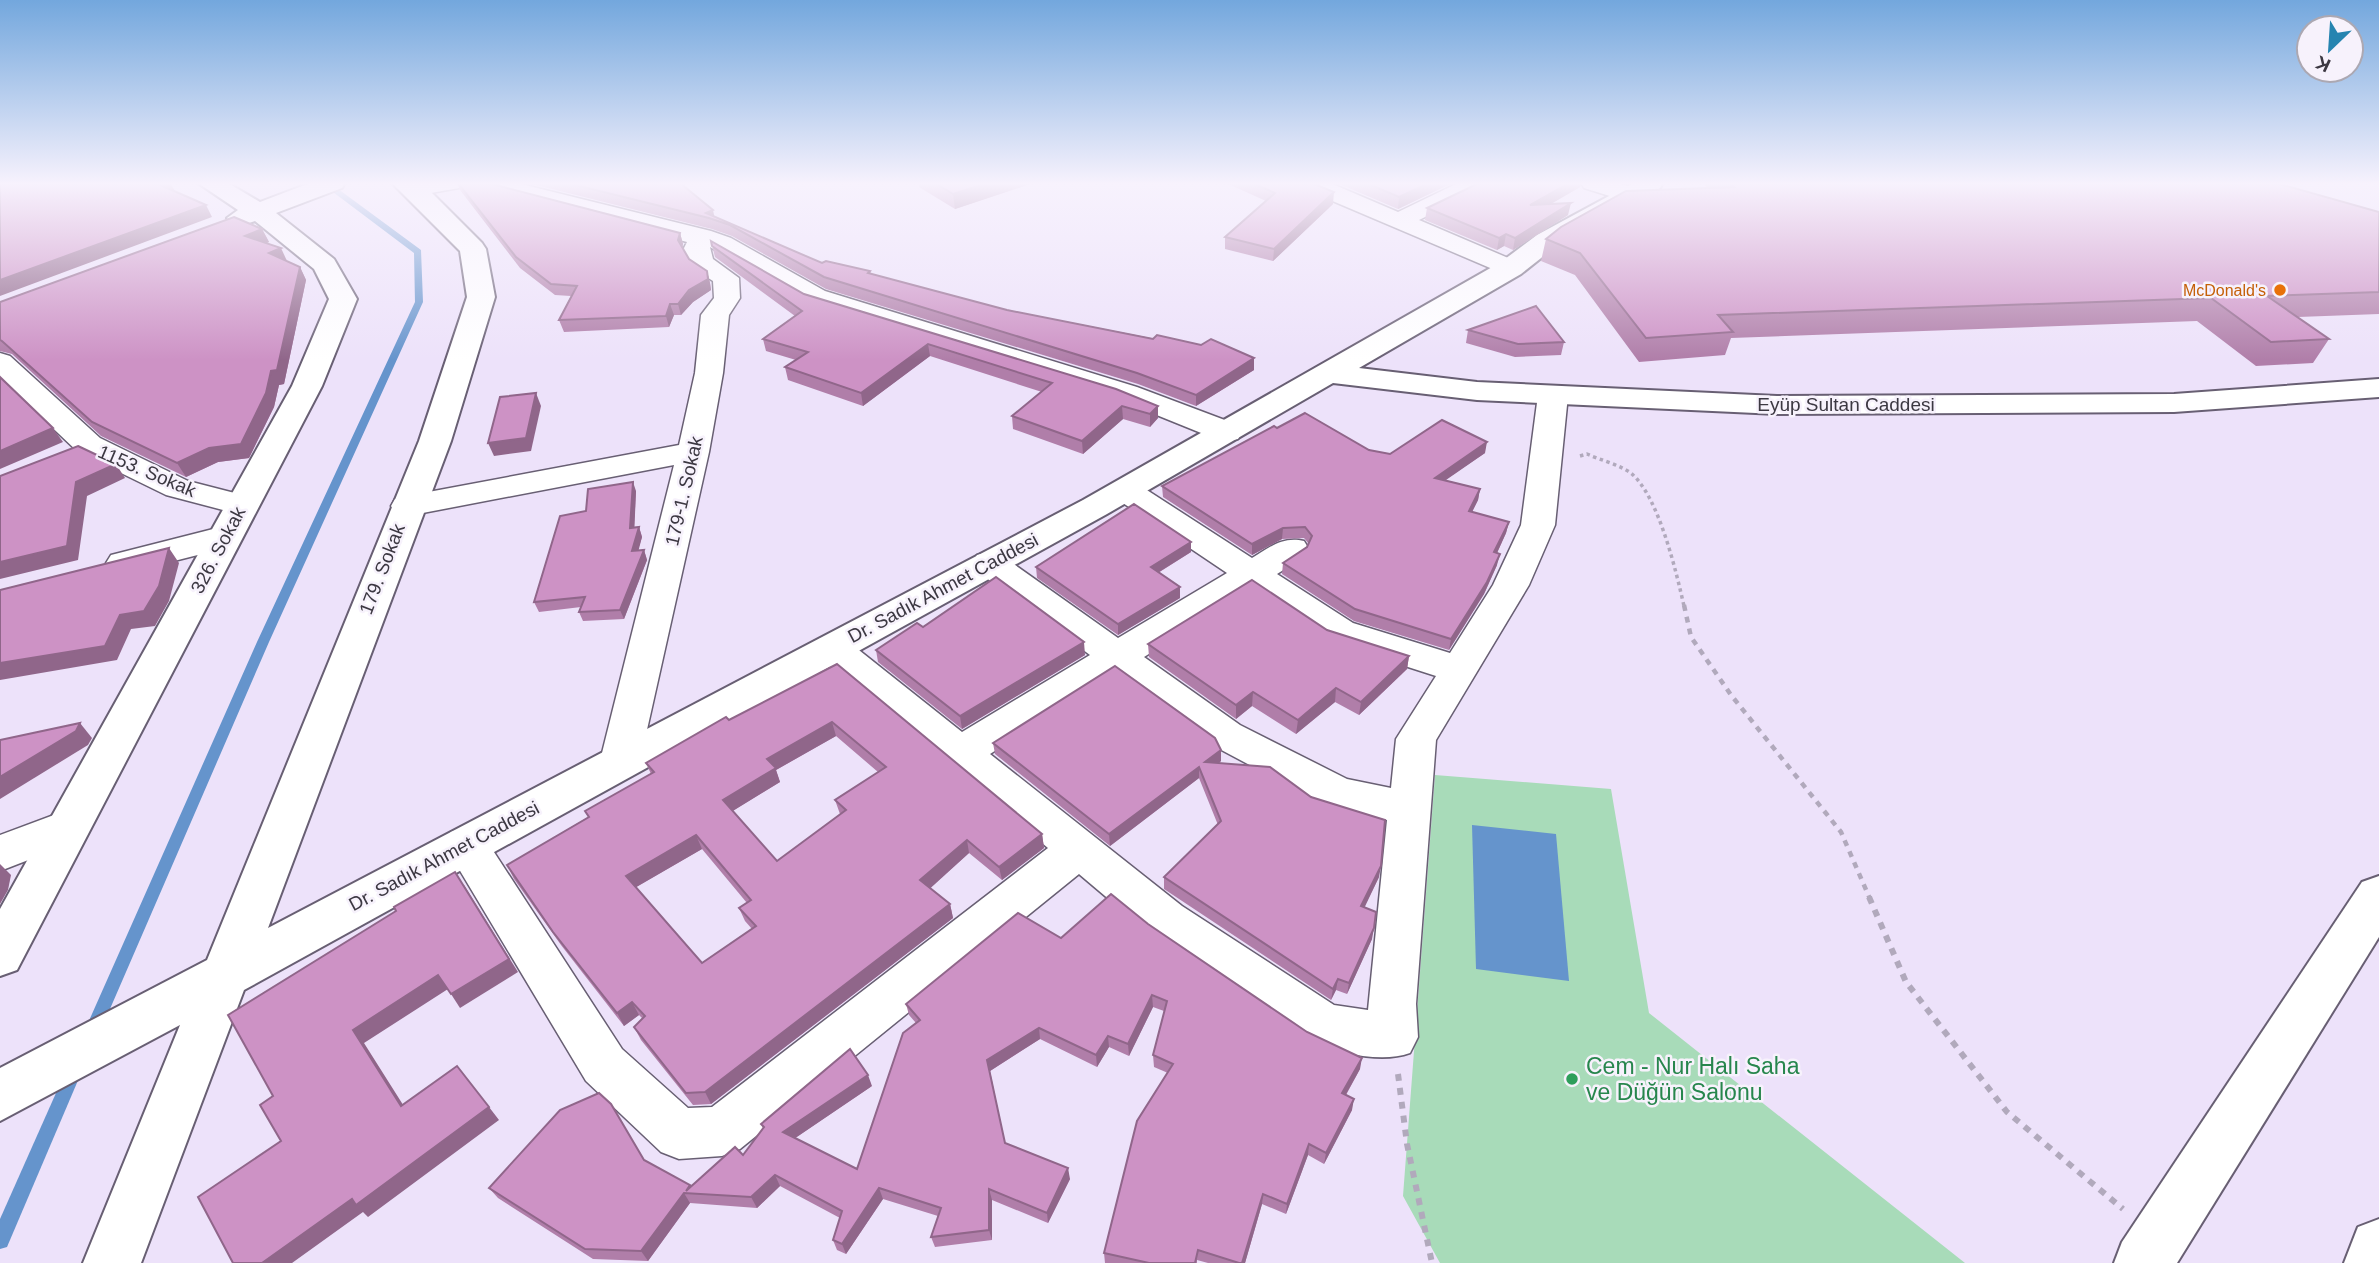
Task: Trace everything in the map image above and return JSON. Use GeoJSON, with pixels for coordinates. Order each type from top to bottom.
{"type":"FeatureCollection","features":[{"type":"Feature","properties":{"kind":"main road","name":"326. Sokak"},"geometry":{"type":"LineString","coordinates":[[0,955],[307,386],[343,299],[325,265],[298,242]]}},
{"type":"Feature","properties":{"kind":"main road","name":"179. Sokak"},"geometry":{"type":"LineString","coordinates":[[112,1263],[407,506],[435,441],[481,297],[473,249],[466,242]]}},
{"type":"Feature","properties":{"kind":"main road","name":"Dr. Sadık Ahmet Caddesi"},"geometry":{"type":"LineString","coordinates":[[0,1096],[1125,490],[1511,268],[1545,242]]}},
{"type":"Feature","properties":{"kind":"main road","name":"Eyüp Sultan Caddesi"},"geometry":{"type":"LineString","coordinates":[[1328,373],[1477,391],[1777,405],[2161,404],[2374,389]]}},
{"type":"Feature","properties":{"kind":"main road"},"geometry":{"type":"LineString","coordinates":[[2151,1251],[2379,895]]}},
{"type":"Feature","properties":{"kind":"main road"},"geometry":{"type":"LineString","coordinates":[[2373,1263],[2379,1248]]}},
{"type":"Feature","properties":{"kind":"street","name":"179-1. Sokak"},"geometry":{"type":"LineString","coordinates":[[620,761],[694,452],[709,373],[715,314],[727,298],[729,287],[726,278],[703,264],[696,250],[699,242]]}},
{"type":"Feature","properties":{"kind":"street"},"geometry":{"type":"LineString","coordinates":[[719,242],[816,297],[1127,393],[1227,432]]}},
{"type":"Feature","properties":{"kind":"street"},"geometry":{"type":"LineString","coordinates":[[1448,242],[1511,268]]}},
{"type":"Feature","properties":{"kind":"street","name":"1153. Sokak"},"geometry":{"type":"LineString","coordinates":[[0,362],[77,451],[177,488],[242,505]]}},
{"type":"Feature","properties":{"kind":"street"},"geometry":{"type":"LineString","coordinates":[[832,648],[1166,920],[1324,1025],[1393,1037],[1392,1004],[1412,809],[1416,739],[1511,585],[1538,525],[1553,395]]}},
{"type":"Feature","properties":{"kind":"street"},"geometry":{"type":"LineString","coordinates":[[407,506],[694,452]]}},
{"type":"Feature","properties":{"kind":"street"},"geometry":{"type":"LineString","coordinates":[[1125,490],[1340,632],[1458,669]]}},
{"type":"Feature","properties":{"kind":"street"},"geometry":{"type":"LineString","coordinates":[[93,570],[225,537]]}},
{"type":"Feature","properties":{"kind":"street"},"geometry":{"type":"LineString","coordinates":[[959,753],[1292,549]]}},
{"type":"Feature","properties":{"kind":"street"},"geometry":{"type":"LineString","coordinates":[[989,563],[1226,735],[1338,793],[1412,809]]}},
{"type":"Feature","properties":{"kind":"street"},"geometry":{"type":"LineString","coordinates":[[0,853],[70,826]]}},
{"type":"Feature","properties":{"kind":"street"},"geometry":{"type":"LineString","coordinates":[[466,844],[604,1065],[679,1134],[722,1130],[1080,848]]}},
{"type":"Feature","properties":{"kind":"path"},"geometry":{"type":"LineString","coordinates":[[1545,467],[1587,454],[1632,474],[1655,509],[1676,570],[1692,637],[1731,695],[1841,832],[1906,982],[2007,1112],[2151,1251]]}},
{"type":"Feature","properties":{"kind":"path"},"geometry":{"type":"LineString","coordinates":[[1393,1037],[1407,1144],[1432,1263]]}},
{"type":"Feature","properties":{"kind":"green space","name":"Cem - Nur Halı Saha ve Düğün Salonu"},"geometry":{"type":"Polygon","coordinates":[[[1435,775],[1611,789],[1649,1013],[1965,1263],[1440,1263],[1403,1196],[1435,775]]]}},
{"type":"Feature","properties":{"kind":"water"},"geometry":{"type":"Polygon","coordinates":[[[1472,825],[1556,834],[1569,981],[1476,969],[1472,825]]]}},
{"type":"Feature","properties":{"kind":"building"},"geometry":{"type":"Polygon","coordinates":[[[0,242],[105,242],[0,280],[0,242]]]}},
{"type":"Feature","properties":{"kind":"building"},"geometry":{"type":"Polygon","coordinates":[[[165,242],[263,242],[281,248],[269,253],[300,267],[277,370],[271,371],[266,393],[241,444],[209,448],[177,463],[92,422],[0,340],[0,302],[165,242]]]}},
{"type":"Feature","properties":{"kind":"building"},"geometry":{"type":"Polygon","coordinates":[[[504,242],[679,242],[689,259],[707,271],[708,279],[689,290],[678,304],[670,304],[666,316],[559,320],[577,286],[551,284],[516,257],[504,242]]]}},
{"type":"Feature","properties":{"kind":"building"},"geometry":{"type":"Polygon","coordinates":[[[711,242],[804,294],[1116,389],[1158,406],[1150,414],[1122,406],[1082,441],[1012,416],[1052,383],[928,344],[861,393],[785,367],[808,352],[763,339],[802,311],[712,246],[711,242]]]}},
{"type":"Feature","properties":{"kind":"building"},"geometry":{"type":"Polygon","coordinates":[[[761,242],[773,242],[822,263],[826,261],[870,271],[868,273],[1007,310],[1153,339],[1157,335],[1201,345],[1211,339],[1254,358],[1196,395],[1137,373],[824,277],[761,242]]]}},
{"type":"Feature","properties":{"kind":"building"},"geometry":{"type":"Polygon","coordinates":[[[1245,242],[1281,242],[1274,249],[1245,242]]]}},
{"type":"Feature","properties":{"kind":"building"},"geometry":{"type":"Polygon","coordinates":[[[1553,242],[2379,242],[2379,292],[2267,296],[2329,339],[2271,342],[2211,298],[1718,315],[1733,332],[1646,338],[1580,253],[1553,242]]]}},
{"type":"Feature","properties":{"kind":"building"},"geometry":{"type":"Polygon","coordinates":[[[1536,306],[1564,342],[1518,344],[1468,330],[1536,306]]]}},
{"type":"Feature","properties":{"kind":"building"},"geometry":{"type":"Polygon","coordinates":[[[0,377],[53,428],[0,451],[0,377]]]}},
{"type":"Feature","properties":{"kind":"building"},"geometry":{"type":"Polygon","coordinates":[[[536,393],[526,438],[488,443],[500,397],[536,393]]]}},
{"type":"Feature","properties":{"kind":"building"},"geometry":{"type":"Polygon","coordinates":[[[1305,413],[1369,450],[1390,454],[1442,420],[1487,442],[1435,478],[1480,489],[1469,511],[1509,522],[1494,552],[1500,554],[1487,582],[1451,639],[1355,609],[1283,563],[1307,547],[1312,536],[1305,527],[1283,528],[1252,544],[1162,486],[1274,426],[1277,428],[1305,413]]]}},
{"type":"Feature","properties":{"kind":"building"},"geometry":{"type":"Polygon","coordinates":[[[78,446],[116,464],[76,482],[67,546],[0,562],[0,476],[78,446]]]}},
{"type":"Feature","properties":{"kind":"building"},"geometry":{"type":"Polygon","coordinates":[[[633,482],[630,528],[639,527],[632,551],[644,550],[620,610],[579,612],[585,597],[534,602],[560,516],[586,511],[588,489],[633,482]]]}},
{"type":"Feature","properties":{"kind":"building"},"geometry":{"type":"Polygon","coordinates":[[[1134,504],[1191,542],[1151,567],[1180,587],[1118,624],[1036,567],[1134,504]]]}},
{"type":"Feature","properties":{"kind":"building"},"geometry":{"type":"Polygon","coordinates":[[[169,548],[159,586],[144,611],[120,615],[105,646],[0,663],[0,590],[169,548]]]}},
{"type":"Feature","properties":{"kind":"building"},"geometry":{"type":"Polygon","coordinates":[[[996,577],[1084,642],[960,716],[876,650],[917,623],[923,627],[996,577]]]}},
{"type":"Feature","properties":{"kind":"building"},"geometry":{"type":"Polygon","coordinates":[[[1252,580],[1327,630],[1409,656],[1361,702],[1336,688],[1298,720],[1253,692],[1236,705],[1148,644],[1252,580]]]}},
{"type":"Feature","properties":{"kind":"building"},"geometry":{"type":"Polygon","coordinates":[[[837,664],[1042,834],[999,867],[967,840],[920,880],[950,904],[705,1092],[686,1093],[634,1027],[645,1016],[632,1002],[617,1013],[553,932],[507,865],[589,817],[585,811],[654,772],[646,763],[726,717],[729,720],[837,664]],[[832,722],[767,759],[776,768],[723,800],[777,861],[846,810],[835,800],[886,767],[832,722]],[[696,835],[626,876],[702,963],[756,926],[739,908],[751,900],[696,835]]]}},
{"type":"Feature","properties":{"kind":"building"},"geometry":{"type":"Polygon","coordinates":[[[1115,666],[1215,738],[1221,750],[1205,762],[1270,767],[1311,797],[1385,820],[1381,866],[1361,906],[1376,912],[1374,928],[1349,983],[1338,979],[1333,989],[1164,877],[1221,821],[1199,767],[1109,834],[993,743],[1115,666]]]}},
{"type":"Feature","properties":{"kind":"building"},"geometry":{"type":"Polygon","coordinates":[[[80,723],[76,731],[0,777],[0,740],[80,723]]]}},
{"type":"Feature","properties":{"kind":"building"},"geometry":{"type":"Polygon","coordinates":[[[455,872],[509,959],[451,994],[438,975],[353,1030],[401,1106],[457,1066],[489,1107],[356,1205],[352,1199],[262,1263],[233,1263],[198,1197],[281,1141],[260,1105],[273,1096],[228,1015],[396,911],[394,907],[455,872]]]}},
{"type":"Feature","properties":{"kind":"building"},"geometry":{"type":"Polygon","coordinates":[[[1111,894],[1148,924],[1307,1032],[1362,1058],[1342,1093],[1354,1099],[1326,1153],[1309,1144],[1287,1204],[1263,1194],[1242,1263],[1198,1250],[1195,1263],[1149,1263],[1104,1253],[1137,1121],[1173,1064],[1153,1055],[1167,1001],[1152,995],[1128,1044],[1108,1036],[1096,1055],[1039,1028],[987,1060],[1005,1143],[1068,1168],[1047,1213],[989,1189],[989,1230],[931,1237],[941,1208],[879,1188],[842,1244],[833,1240],[842,1211],[775,1175],[751,1197],[684,1193],[641,1251],[585,1249],[489,1188],[560,1110],[599,1093],[611,1104],[644,1160],[690,1185],[686,1191],[735,1147],[743,1155],[764,1127],[761,1124],[850,1049],[868,1075],[783,1132],[857,1169],[903,1033],[920,1020],[906,1004],[1018,913],[1061,938],[1111,894]]]}},
{"type":"Feature","properties":{"kind":"waterway"},"geometry":{"type":"LineString","coordinates":[[92,1032],[263,642],[419,302],[418,252],[404,242]]}},
{"type":"Feature","properties":{"kind":"waterway"},"geometry":{"type":"LineString","coordinates":[[0,1240],[74,1071]]}},
{"type":"Feature","properties":{"kind":"place","name":"McDonald's"},"geometry":{"type":"Point","coordinates":[2280,290]}},
{"type":"Feature","properties":{"kind":"place","name":"Cem - Nur Halı Saha ve Düğün Salonu"},"geometry":{"type":"Point","coordinates":[1572,1079]}}]}
